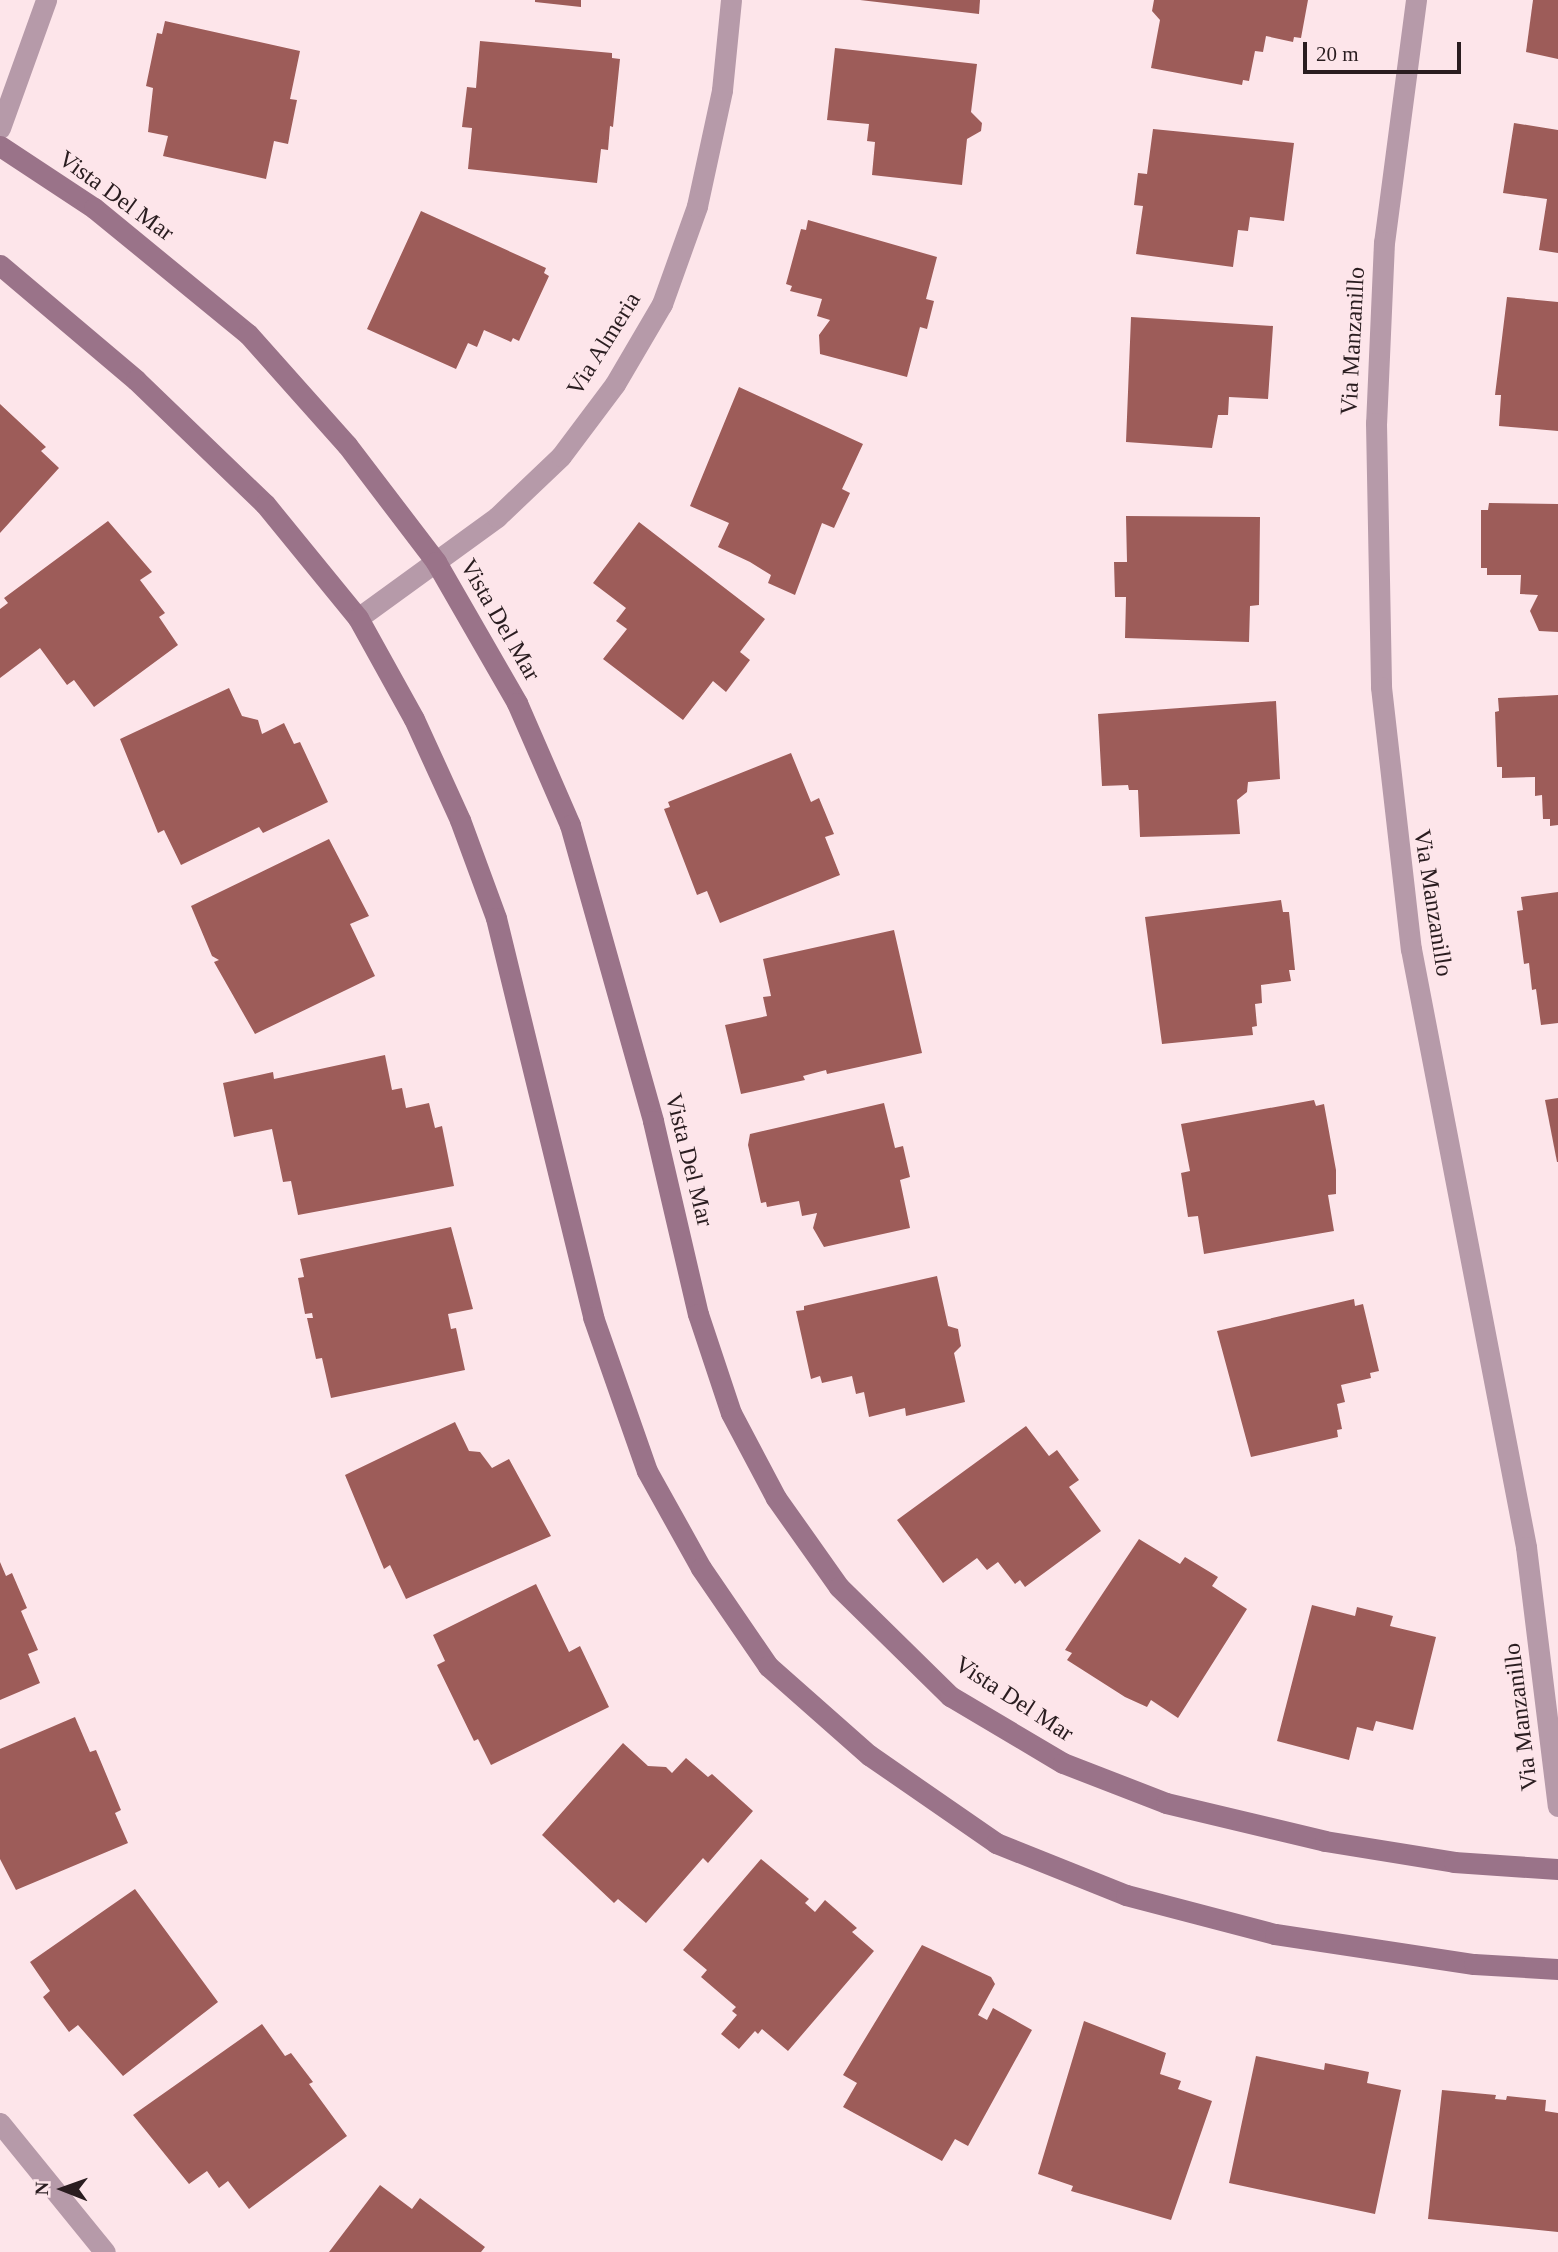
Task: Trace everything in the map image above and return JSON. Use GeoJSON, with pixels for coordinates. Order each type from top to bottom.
{"type":"FeatureCollection","features":[{"type":"Feature","properties":{"kind":"street"},"geometry":{"type":"LineString","coordinates":[[0,128],[46,0]]}},
{"type":"Feature","properties":{"kind":"street","name":"Via Almeria"},"geometry":{"type":"LineString","coordinates":[[358,618],[497,517],[561,456],[615,384],[662,304],[697,206],[722,90],[731,0]]}},
{"type":"Feature","properties":{"kind":"street","name":"Via Manzanillo"},"geometry":{"type":"LineString","coordinates":[[1416,0],[1384,242],[1376,423],[1381,687],[1411,949],[1526,1548],[1558,1806]]}},
{"type":"Feature","properties":{"kind":"street","name":"Vista Del Mar"},"geometry":{"type":"LineString","coordinates":[[0,146],[94,208],[248,334],[347,445],[436,562],[517,703],[570,825],[653,1121],[698,1314],[731,1413],[776,1498],[839,1587],[950,1696],[1063,1763],[1166,1803],[1325,1841],[1454,1862],[1558,1869]]}},
{"type":"Feature","properties":{"kind":"street"},"geometry":{"type":"LineString","coordinates":[[0,265],[136,380],[265,504],[358,618],[414,719],[460,820],[496,918],[593,1317],[647,1471],[702,1568],[768,1666],[870,1755],[996,1843],[1126,1895],[1275,1934],[1475,1964],[1558,1969]]}},
{"type":"Feature","properties":{"kind":"street"},"geometry":{"type":"LineString","coordinates":[[0,2123],[105,2252]]}},
{"type":"Feature","properties":{"kind":"building"},"geometry":{"type":"Polygon","coordinates":[[[581,0],[581,7],[535,2],[581,0]]]}},
{"type":"Feature","properties":{"kind":"building"},"geometry":{"type":"Polygon","coordinates":[[[860,0],[980,0],[979,14],[860,0]]]}},
{"type":"Feature","properties":{"kind":"building"},"geometry":{"type":"Polygon","coordinates":[[[1154,0],[1308,0],[1301,38],[1294,37],[1293,42],[1266,36],[1263,52],[1255,51],[1249,81],[1243,80],[1242,85],[1151,68],[1160,20],[1152,11],[1154,0]]]}},
{"type":"Feature","properties":{"kind":"building"},"geometry":{"type":"Polygon","coordinates":[[[1533,0],[1558,0],[1558,59],[1526,52],[1533,0]]]}},
{"type":"Feature","properties":{"kind":"building"},"geometry":{"type":"Polygon","coordinates":[[[165,21],[300,51],[290,99],[297,100],[288,144],[274,141],[266,179],[163,156],[168,136],[148,132],[153,88],[146,86],[157,33],[162,34],[165,21]]]}},
{"type":"Feature","properties":{"kind":"building"},"geometry":{"type":"Polygon","coordinates":[[[480,41],[612,53],[612,58],[620,59],[613,127],[610,126],[608,150],[601,149],[597,183],[468,169],[472,128],[462,127],[467,87],[476,88],[480,41]]]}},
{"type":"Feature","properties":{"kind":"building"},"geometry":{"type":"Polygon","coordinates":[[[835,48],[977,64],[971,112],[982,123],[981,131],[967,139],[962,185],[872,175],[875,142],[867,141],[869,124],[827,120],[835,48]]]}},
{"type":"Feature","properties":{"kind":"building"},"geometry":{"type":"Polygon","coordinates":[[[1514,123],[1558,130],[1558,253],[1539,250],[1547,199],[1503,193],[1514,123]]]}},
{"type":"Feature","properties":{"kind":"building"},"geometry":{"type":"Polygon","coordinates":[[[1153,129],[1294,143],[1284,221],[1250,217],[1248,231],[1238,230],[1233,267],[1136,254],[1143,206],[1134,205],[1138,173],[1147,174],[1153,129]]]}},
{"type":"Feature","properties":{"kind":"building"},"geometry":{"type":"Polygon","coordinates":[[[421,211],[546,268],[544,273],[549,276],[519,341],[513,338],[511,342],[484,330],[477,347],[468,343],[456,369],[367,329],[421,211]]]}},
{"type":"Feature","properties":{"kind":"building"},"geometry":{"type":"Polygon","coordinates":[[[808,220],[937,257],[926,299],[934,301],[927,329],[920,327],[907,377],[820,354],[819,335],[830,320],[817,316],[822,299],[790,291],[792,286],[786,284],[801,229],[806,230],[808,220]]]}},
{"type":"Feature","properties":{"kind":"building"},"geometry":{"type":"Polygon","coordinates":[[[1507,297],[1558,302],[1558,431],[1499,426],[1501,395],[1495,395],[1507,297]]]}},
{"type":"Feature","properties":{"kind":"building"},"geometry":{"type":"Polygon","coordinates":[[[1131,317],[1273,326],[1268,399],[1229,397],[1228,415],[1218,415],[1212,448],[1126,442],[1131,317]]]}},
{"type":"Feature","properties":{"kind":"building"},"geometry":{"type":"Polygon","coordinates":[[[739,387],[863,444],[842,489],[850,493],[834,528],[822,523],[795,595],[768,583],[771,575],[718,547],[729,523],[690,506],[739,387]]]}},
{"type":"Feature","properties":{"kind":"building"},"geometry":{"type":"Polygon","coordinates":[[[0,404],[46,447],[41,451],[59,468],[0,533],[0,404]]]}},
{"type":"Feature","properties":{"kind":"building"},"geometry":{"type":"Polygon","coordinates":[[[1489,503],[1558,504],[1558,632],[1539,631],[1530,611],[1538,595],[1520,594],[1521,575],[1487,575],[1487,568],[1481,568],[1481,510],[1488,510],[1489,503]]]}},
{"type":"Feature","properties":{"kind":"building"},"geometry":{"type":"Polygon","coordinates":[[[1126,516],[1260,517],[1259,605],[1250,606],[1249,642],[1125,638],[1126,597],[1115,597],[1114,562],[1127,562],[1126,516]]]}},
{"type":"Feature","properties":{"kind":"building"},"geometry":{"type":"Polygon","coordinates":[[[108,521],[152,572],[140,580],[165,613],[159,617],[178,645],[94,707],[74,680],[67,685],[40,648],[0,678],[0,609],[8,603],[4,598],[108,521]]]}},
{"type":"Feature","properties":{"kind":"building"},"geometry":{"type":"Polygon","coordinates":[[[639,522],[765,619],[740,652],[750,660],[726,692],[713,681],[683,720],[603,659],[627,629],[616,621],[626,608],[593,583],[639,522]]]}},
{"type":"Feature","properties":{"kind":"building"},"geometry":{"type":"Polygon","coordinates":[[[229,688],[242,716],[258,720],[262,734],[284,723],[294,744],[300,742],[328,802],[263,833],[259,827],[181,865],[164,830],[158,833],[120,739],[229,688]]]}},
{"type":"Feature","properties":{"kind":"building"},"geometry":{"type":"Polygon","coordinates":[[[1558,695],[1558,825],[1550,826],[1550,819],[1543,819],[1542,795],[1535,796],[1535,777],[1502,778],[1502,767],[1497,767],[1495,712],[1499,711],[1498,698],[1558,695]]]}},
{"type":"Feature","properties":{"kind":"building"},"geometry":{"type":"Polygon","coordinates":[[[1276,701],[1280,779],[1248,782],[1247,792],[1237,800],[1240,834],[1140,837],[1138,790],[1129,790],[1128,785],[1102,786],[1098,714],[1276,701]]]}},
{"type":"Feature","properties":{"kind":"building"},"geometry":{"type":"Polygon","coordinates":[[[791,753],[811,802],[819,798],[834,834],[825,837],[840,875],[720,923],[707,891],[697,895],[664,809],[670,807],[668,802],[791,753]]]}},
{"type":"Feature","properties":{"kind":"building"},"geometry":{"type":"Polygon","coordinates":[[[329,839],[369,916],[350,924],[375,976],[255,1034],[214,962],[219,960],[212,956],[191,906],[329,839]]]}},
{"type":"Feature","properties":{"kind":"building"},"geometry":{"type":"Polygon","coordinates":[[[1558,892],[1558,1023],[1541,1025],[1536,989],[1532,990],[1529,963],[1524,964],[1517,911],[1523,910],[1521,897],[1558,892]]]}},
{"type":"Feature","properties":{"kind":"building"},"geometry":{"type":"Polygon","coordinates":[[[1281,900],[1283,912],[1289,912],[1295,970],[1289,970],[1291,981],[1261,985],[1262,1003],[1255,1004],[1257,1026],[1252,1027],[1253,1035],[1162,1044],[1145,917],[1281,900]]]}},
{"type":"Feature","properties":{"kind":"building"},"geometry":{"type":"Polygon","coordinates":[[[894,930],[922,1053],[827,1074],[826,1070],[803,1076],[805,1080],[741,1094],[725,1025],[767,1016],[763,997],[771,996],[763,959],[894,930]]]}},
{"type":"Feature","properties":{"kind":"building"},"geometry":{"type":"Polygon","coordinates":[[[385,1055],[392,1090],[402,1088],[406,1108],[429,1103],[435,1128],[442,1126],[454,1186],[298,1215],[291,1181],[283,1182],[272,1129],[234,1137],[223,1083],[273,1072],[274,1079],[385,1055]]]}},
{"type":"Feature","properties":{"kind":"building"},"geometry":{"type":"Polygon","coordinates":[[[1558,1098],[1558,1162],[1557,1162],[1545,1100],[1558,1098]]]}},
{"type":"Feature","properties":{"kind":"building"},"geometry":{"type":"Polygon","coordinates":[[[1314,1100],[1316,1106],[1324,1104],[1336,1170],[1336,1194],[1328,1195],[1334,1231],[1204,1254],[1198,1216],[1188,1217],[1181,1173],[1190,1171],[1181,1124],[1314,1100]]]}},
{"type":"Feature","properties":{"kind":"building"},"geometry":{"type":"Polygon","coordinates":[[[884,1103],[895,1148],[903,1146],[910,1177],[900,1180],[910,1228],[824,1247],[813,1228],[817,1213],[802,1216],[799,1201],[767,1207],[766,1202],[761,1203],[748,1145],[750,1134],[884,1103]]]}},
{"type":"Feature","properties":{"kind":"building"},"geometry":{"type":"Polygon","coordinates":[[[451,1227],[473,1309],[448,1314],[451,1329],[456,1328],[465,1370],[331,1398],[322,1358],[316,1359],[307,1318],[313,1318],[312,1313],[305,1314],[298,1278],[304,1277],[300,1259],[451,1227]]]}},
{"type":"Feature","properties":{"kind":"building"},"geometry":{"type":"Polygon","coordinates":[[[937,1276],[948,1326],[958,1329],[961,1346],[954,1353],[965,1402],[906,1416],[905,1408],[869,1417],[864,1392],[856,1394],[852,1376],[822,1383],[820,1376],[811,1379],[796,1311],[804,1310],[804,1306],[937,1276]]]}},
{"type":"Feature","properties":{"kind":"building"},"geometry":{"type":"Polygon","coordinates":[[[1354,1299],[1355,1306],[1363,1304],[1379,1371],[1370,1373],[1371,1378],[1341,1385],[1345,1402],[1337,1404],[1342,1429],[1337,1430],[1338,1437],[1251,1457],[1217,1331],[1354,1299]]]}},
{"type":"Feature","properties":{"kind":"building"},"geometry":{"type":"Polygon","coordinates":[[[455,1422],[469,1451],[480,1452],[492,1468],[509,1459],[551,1536],[406,1599],[390,1565],[384,1569],[345,1475],[455,1422]]]}},
{"type":"Feature","properties":{"kind":"building"},"geometry":{"type":"Polygon","coordinates":[[[1026,1426],[1049,1456],[1057,1450],[1079,1480],[1069,1487],[1101,1531],[1025,1587],[1020,1580],[1015,1584],[998,1562],[987,1570],[977,1558],[943,1583],[897,1520],[1026,1426]]]}},
{"type":"Feature","properties":{"kind":"building"},"geometry":{"type":"Polygon","coordinates":[[[1139,1539],[1180,1564],[1185,1557],[1218,1577],[1212,1586],[1247,1609],[1178,1718],[1151,1700],[1147,1707],[1125,1697],[1067,1660],[1072,1653],[1065,1650],[1139,1539]]]}},
{"type":"Feature","properties":{"kind":"building"},"geometry":{"type":"Polygon","coordinates":[[[0,1562],[6,1576],[12,1573],[27,1608],[21,1611],[38,1650],[28,1654],[40,1683],[0,1700],[0,1562]]]}},
{"type":"Feature","properties":{"kind":"building"},"geometry":{"type":"Polygon","coordinates":[[[536,1584],[569,1652],[580,1646],[609,1707],[491,1765],[478,1739],[474,1741],[437,1665],[445,1661],[433,1635],[536,1584]]]}},
{"type":"Feature","properties":{"kind":"building"},"geometry":{"type":"Polygon","coordinates":[[[1312,1605],[1355,1616],[1357,1607],[1393,1616],[1390,1626],[1436,1637],[1413,1730],[1376,1721],[1373,1731],[1357,1727],[1349,1760],[1277,1741],[1312,1605]]]}},
{"type":"Feature","properties":{"kind":"building"},"geometry":{"type":"Polygon","coordinates":[[[75,1717],[90,1752],[96,1750],[121,1810],[115,1813],[128,1843],[16,1890],[0,1859],[0,1749],[75,1717]]]}},
{"type":"Feature","properties":{"kind":"building"},"geometry":{"type":"Polygon","coordinates":[[[623,1743],[648,1766],[666,1767],[672,1773],[686,1758],[708,1777],[712,1774],[753,1811],[708,1863],[703,1858],[646,1923],[618,1899],[614,1903],[542,1835],[623,1743]]]}},
{"type":"Feature","properties":{"kind":"building"},"geometry":{"type":"Polygon","coordinates":[[[761,1859],[809,1899],[805,1903],[815,1912],[825,1900],[857,1928],[852,1932],[874,1951],[788,2051],[762,2029],[758,2034],[755,2031],[739,2049],[721,2034],[737,2015],[732,2011],[736,2007],[701,1977],[707,1970],[683,1950],[761,1859]]]}},
{"type":"Feature","properties":{"kind":"building"},"geometry":{"type":"Polygon","coordinates":[[[135,1889],[218,2002],[123,2076],[78,2025],[69,2032],[43,1997],[50,1991],[30,1962],[135,1889]]]}},
{"type":"Feature","properties":{"kind":"building"},"geometry":{"type":"Polygon","coordinates":[[[922,1945],[991,1977],[995,1984],[978,2015],[987,2020],[993,2008],[1032,2030],[968,2146],[955,2139],[942,2161],[843,2107],[857,2083],[843,2075],[922,1945]]]}},
{"type":"Feature","properties":{"kind":"building"},"geometry":{"type":"Polygon","coordinates":[[[1084,2021],[1166,2053],[1160,2074],[1181,2081],[1178,2089],[1212,2101],[1171,2220],[1071,2191],[1073,2186],[1038,2174],[1084,2021]]]}},
{"type":"Feature","properties":{"kind":"building"},"geometry":{"type":"Polygon","coordinates":[[[262,2024],[285,2056],[291,2053],[313,2082],[309,2084],[347,2136],[249,2209],[228,2181],[219,2188],[207,2171],[189,2184],[133,2115],[262,2024]]]}},
{"type":"Feature","properties":{"kind":"building"},"geometry":{"type":"Polygon","coordinates":[[[1256,2056],[1324,2070],[1325,2063],[1369,2072],[1367,2083],[1401,2090],[1375,2214],[1229,2183],[1256,2056]]]}},
{"type":"Feature","properties":{"kind":"building"},"geometry":{"type":"Polygon","coordinates":[[[1442,2090],[1496,2095],[1495,2099],[1506,2100],[1507,2096],[1546,2100],[1545,2111],[1558,2113],[1558,2232],[1428,2219],[1442,2090]]]}},
{"type":"Feature","properties":{"kind":"building"},"geometry":{"type":"Polygon","coordinates":[[[380,2185],[412,2209],[420,2198],[485,2247],[481,2252],[329,2252],[380,2185]]]}}]}
